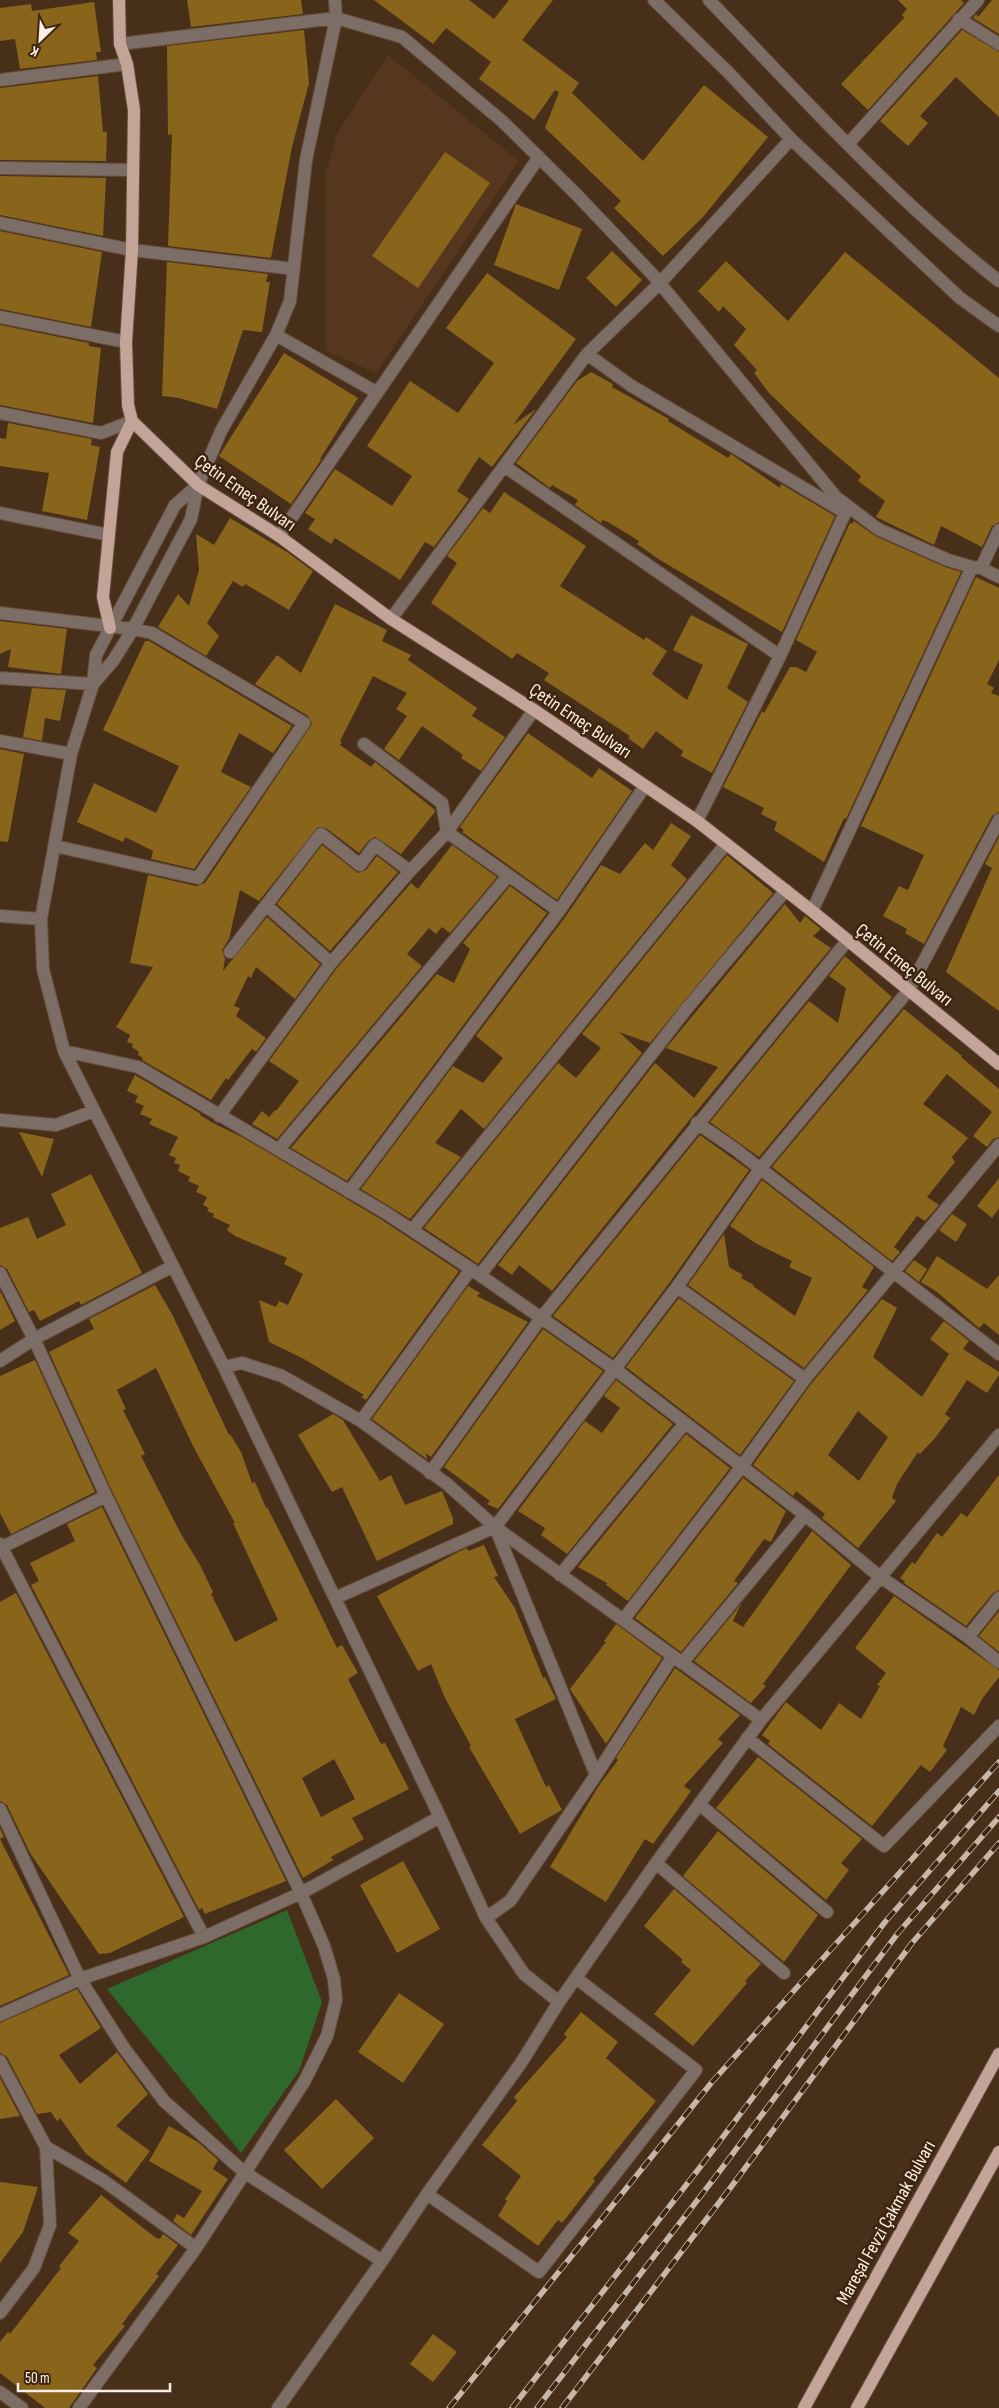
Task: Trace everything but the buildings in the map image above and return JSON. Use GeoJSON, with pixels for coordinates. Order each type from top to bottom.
{"type":"FeatureCollection","features":[{"type":"Feature","properties":{"kind":"main road"},"geometry":{"type":"LineString","coordinates":[[110,628],[103,598],[116,452],[132,421],[128,405],[126,342],[132,250],[134,110],[127,64],[120,44],[119,0]]}},
{"type":"Feature","properties":{"kind":"main road","name":"Çetin Emeç Bulvarı"},"geometry":{"type":"LineString","coordinates":[[132,421],[198,485],[279,536],[391,619],[534,710],[697,821],[725,845],[786,890],[999,1064]]}},
{"type":"Feature","properties":{"kind":"main road","name":"Mareşal Fevzi Çakmak Bulvarı"},"geometry":{"type":"LineString","coordinates":[[804,2408],[999,2054]]}},
{"type":"Feature","properties":{"kind":"main road"},"geometry":{"type":"LineString","coordinates":[[857,2408],[999,2152]]}},
{"type":"Feature","properties":{"kind":"street"},"geometry":{"type":"LineString","coordinates":[[93,684],[113,662],[133,629],[191,519],[198,485],[221,431],[276,335],[290,301],[306,160],[336,18],[335,0]]}},
{"type":"Feature","properties":{"kind":"street"},"geometry":{"type":"LineString","coordinates":[[654,0],[791,139],[960,298],[999,326]]}},
{"type":"Feature","properties":{"kind":"street"},"geometry":{"type":"LineString","coordinates":[[709,0],[848,144],[954,245],[999,281]]}},
{"type":"Feature","properties":{"kind":"street"},"geometry":{"type":"LineString","coordinates":[[848,144],[975,1]]}},
{"type":"Feature","properties":{"kind":"street"},"geometry":{"type":"LineString","coordinates":[[120,44],[336,18],[402,37],[502,121],[660,282],[836,497],[878,529]]}},
{"type":"Feature","properties":{"kind":"street"},"geometry":{"type":"LineString","coordinates":[[959,19],[999,44]]}},
{"type":"Feature","properties":{"kind":"street"},"geometry":{"type":"LineString","coordinates":[[0,80],[127,64]]}},
{"type":"Feature","properties":{"kind":"street"},"geometry":{"type":"LineString","coordinates":[[391,619],[587,354],[660,282],[791,139]]}},
{"type":"Feature","properties":{"kind":"street"},"geometry":{"type":"LineString","coordinates":[[279,536],[539,157]]}},
{"type":"Feature","properties":{"kind":"street"},"geometry":{"type":"LineString","coordinates":[[0,168],[133,170]]}},
{"type":"Feature","properties":{"kind":"street"},"geometry":{"type":"LineString","coordinates":[[0,223],[132,250],[294,269]]}},
{"type":"Feature","properties":{"kind":"street"},"geometry":{"type":"LineString","coordinates":[[0,317],[126,342]]}},
{"type":"Feature","properties":{"kind":"street"},"geometry":{"type":"LineString","coordinates":[[276,335],[376,392]]}},
{"type":"Feature","properties":{"kind":"street"},"geometry":{"type":"LineString","coordinates":[[587,354],[630,385],[845,513],[948,560],[977,568],[999,577]]}},
{"type":"Feature","properties":{"kind":"street"},"geometry":{"type":"LineString","coordinates":[[0,413],[101,433],[132,421]]}},
{"type":"Feature","properties":{"kind":"street"},"geometry":{"type":"LineString","coordinates":[[504,466],[780,656]]}},
{"type":"Feature","properties":{"kind":"street"},"geometry":{"type":"LineString","coordinates":[[198,485],[175,506],[96,655],[93,684],[71,754],[41,919],[43,969],[64,1051],[224,1367],[336,1598],[486,1918],[524,1974],[559,2002]]}},
{"type":"Feature","properties":{"kind":"street"},"geometry":{"type":"LineString","coordinates":[[0,513],[108,535]]}},
{"type":"Feature","properties":{"kind":"street"},"geometry":{"type":"LineString","coordinates":[[697,821],[780,656],[845,513]]}},
{"type":"Feature","properties":{"kind":"street"},"geometry":{"type":"LineString","coordinates":[[812,911],[977,568],[999,530]]}},
{"type":"Feature","properties":{"kind":"street"},"geometry":{"type":"LineString","coordinates":[[0,613],[152,633],[304,723],[198,878],[55,846]]}},
{"type":"Feature","properties":{"kind":"street"},"geometry":{"type":"LineString","coordinates":[[0,678],[93,684]]}},
{"type":"Feature","properties":{"kind":"street"},"geometry":{"type":"LineString","coordinates":[[219,1116],[331,963],[410,870],[447,832],[534,710]]}},
{"type":"Feature","properties":{"kind":"street"},"geometry":{"type":"LineString","coordinates":[[0,740],[71,754]]}},
{"type":"Feature","properties":{"kind":"street"},"geometry":{"type":"LineString","coordinates":[[364,744],[442,803],[447,832],[559,911]]}},
{"type":"Feature","properties":{"kind":"street"},"geometry":{"type":"LineString","coordinates":[[349,1192],[559,911],[645,786]]}},
{"type":"Feature","properties":{"kind":"street"},"geometry":{"type":"LineString","coordinates":[[336,1598],[495,1528],[615,1370],[760,1169],[908,991],[999,820]]}},
{"type":"Feature","properties":{"kind":"street"},"geometry":{"type":"LineString","coordinates":[[230,952],[321,834],[360,865],[376,844],[410,870]]}},
{"type":"Feature","properties":{"kind":"street"},"geometry":{"type":"LineString","coordinates":[[412,1230],[725,845]]}},
{"type":"Feature","properties":{"kind":"street"},"geometry":{"type":"LineString","coordinates":[[279,1149],[508,876]]}},
{"type":"Feature","properties":{"kind":"street"},"geometry":{"type":"LineString","coordinates":[[361,1421],[475,1272],[688,1007],[786,890]]}},
{"type":"Feature","properties":{"kind":"street"},"geometry":{"type":"LineString","coordinates":[[266,906],[331,963]]}},
{"type":"Feature","properties":{"kind":"street"},"geometry":{"type":"LineString","coordinates":[[0,916],[41,919]]}},
{"type":"Feature","properties":{"kind":"street"},"geometry":{"type":"LineString","coordinates":[[430,1473],[541,1318],[697,1123],[847,941]]}},
{"type":"Feature","properties":{"kind":"street"},"geometry":{"type":"LineString","coordinates":[[64,1051],[138,1067],[219,1116],[279,1149],[412,1230],[615,1370],[805,1515],[879,1576],[968,1636],[999,1662]]}},
{"type":"Feature","properties":{"kind":"street"},"geometry":{"type":"LineString","coordinates":[[0,1120],[56,1125],[94,1111]]}},
{"type":"Feature","properties":{"kind":"street"},"geometry":{"type":"LineString","coordinates":[[697,1123],[760,1169],[999,1354]]}},
{"type":"Feature","properties":{"kind":"street"},"geometry":{"type":"LineString","coordinates":[[623,1620],[742,1466],[805,1379],[999,1145]]}},
{"type":"Feature","properties":{"kind":"street"},"geometry":{"type":"LineString","coordinates":[[0,1361],[34,1339],[173,1266]]}},
{"type":"Feature","properties":{"kind":"street"},"geometry":{"type":"LineString","coordinates":[[0,1273],[34,1339],[106,1496],[301,1893],[324,1946],[334,1980],[336,2000],[327,2036],[304,2082],[196,2248],[79,2408]]}},
{"type":"Feature","properties":{"kind":"street"},"geometry":{"type":"LineString","coordinates":[[677,1286],[805,1379]]}},
{"type":"Feature","properties":{"kind":"street"},"geometry":{"type":"LineString","coordinates":[[224,1367],[242,1363],[282,1376],[361,1421],[447,1484],[495,1528],[761,1720]]}},
{"type":"Feature","properties":{"kind":"street"},"geometry":{"type":"LineString","coordinates":[[560,1575],[685,1422]]}},
{"type":"Feature","properties":{"kind":"street"},"geometry":{"type":"LineString","coordinates":[[278,2408],[382,2261],[426,2194],[521,2063],[559,2002],[656,1863],[747,1738],[879,1576],[999,1435]]}},
{"type":"Feature","properties":{"kind":"street"},"geometry":{"type":"LineString","coordinates":[[106,1496],[1,1546],[204,1937]]}},
{"type":"Feature","properties":{"kind":"street"},"geometry":{"type":"LineString","coordinates":[[486,1918],[510,1901],[677,1660],[805,1515]]}},
{"type":"Feature","properties":{"kind":"street"},"geometry":{"type":"LineString","coordinates":[[495,1528],[596,1775]]}},
{"type":"Feature","properties":{"kind":"street"},"geometry":{"type":"LineString","coordinates":[[968,1636],[999,1598]]}},
{"type":"Feature","properties":{"kind":"street"},"geometry":{"type":"LineString","coordinates":[[747,1738],[884,1846],[999,1726]]}},
{"type":"Feature","properties":{"kind":"street"},"geometry":{"type":"LineString","coordinates":[[699,1804],[827,1912]]}},
{"type":"Feature","properties":{"kind":"street"},"geometry":{"type":"LineString","coordinates":[[0,1809],[80,1980],[124,2048],[164,2101],[244,2172],[382,2261]]}},
{"type":"Feature","properties":{"kind":"street"},"geometry":{"type":"LineString","coordinates":[[0,2015],[80,1980],[204,1937],[301,1893],[440,1817]]}},
{"type":"Feature","properties":{"kind":"street"},"geometry":{"type":"LineString","coordinates":[[656,1863],[784,1973]]}},
{"type":"Feature","properties":{"kind":"street"},"geometry":{"type":"LineString","coordinates":[[426,2194],[539,2272],[696,2070],[576,1978]]}},
{"type":"Feature","properties":{"kind":"street"},"geometry":{"type":"LineString","coordinates":[[0,2060],[46,2147],[50,2225],[34,2268],[0,2313]]}},
{"type":"Feature","properties":{"kind":"street"},"geometry":{"type":"LineString","coordinates":[[46,2147],[104,2181],[196,2248]]}},
{"type":"Feature","properties":{"kind":"street"},"geometry":{"type":"LineString","coordinates":[[0,2392],[14,2406]]}},
{"type":"Feature","properties":{"kind":"shaded area"},"geometry":{"type":"Polygon","coordinates":[[[388,55],[519,161],[376,373],[326,351],[325,176],[337,134],[388,55]]]}},
{"type":"Feature","properties":{"kind":"green space"},"geometry":{"type":"Polygon","coordinates":[[[287,1910],[322,2002],[299,2071],[241,2153],[107,1989],[287,1910]]]}},
{"type":"Feature","properties":{"kind":"railway"},"geometry":{"type":"LineString","coordinates":[[449,2408],[712,2082],[999,1762]]}},
{"type":"Feature","properties":{"kind":"railway"},"geometry":{"type":"LineString","coordinates":[[512,2408],[701,2166],[885,1922],[999,1791]]}},
{"type":"Feature","properties":{"kind":"railway"},"geometry":{"type":"LineString","coordinates":[[537,2408],[716,2176],[898,1933],[999,1817]]}},
{"type":"Feature","properties":{"kind":"railway"},"geometry":{"type":"LineString","coordinates":[[562,2408],[731,2187],[912,1943],[999,1843]]}}]}
